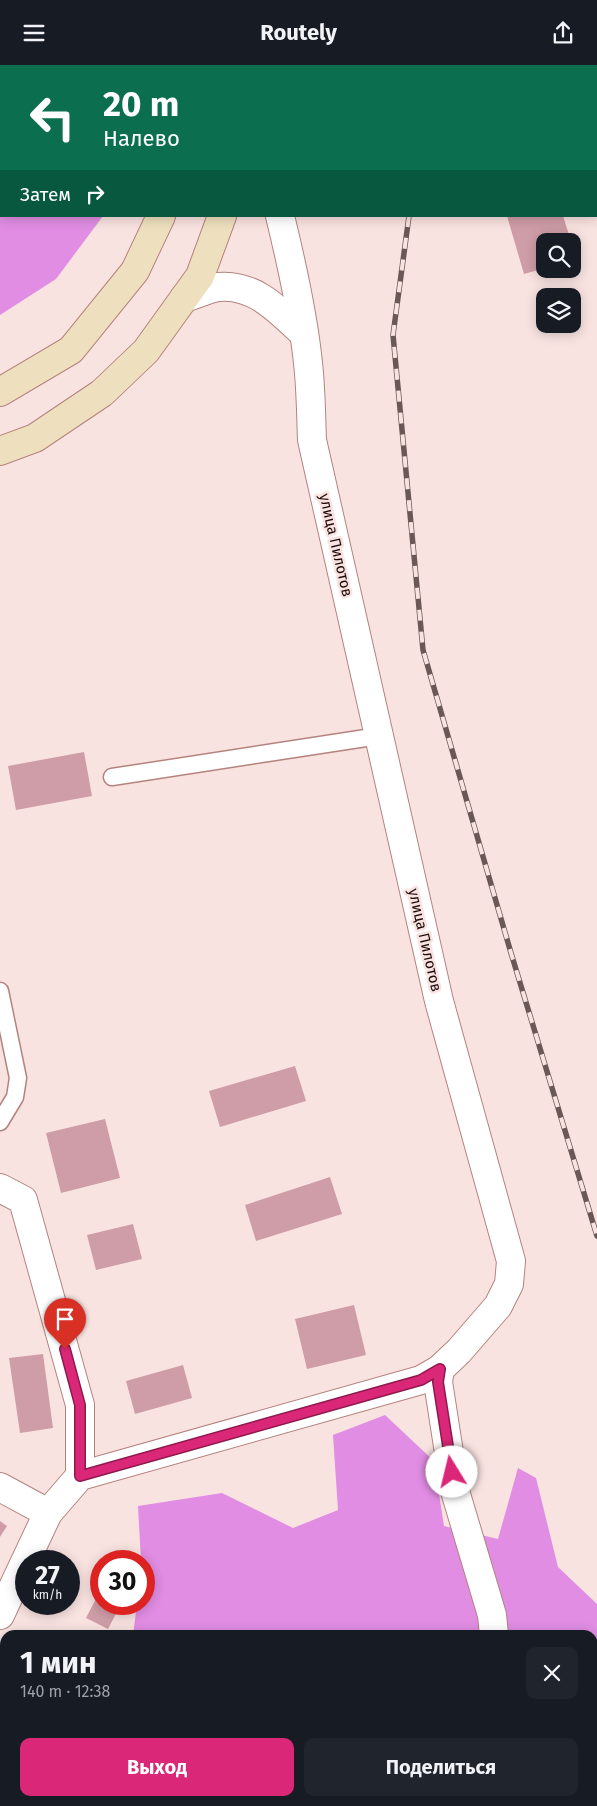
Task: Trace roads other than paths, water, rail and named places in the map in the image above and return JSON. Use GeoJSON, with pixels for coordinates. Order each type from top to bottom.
{"type":"FeatureCollection","features":[{"type":"Feature","properties":{"kind":"main road"},"geometry":{"type":"LineString","coordinates":[[0,392],[71,350],[135,271],[161,217]]}},
{"type":"Feature","properties":{"kind":"main road"},"geometry":{"type":"LineString","coordinates":[[0,451],[35,439],[102,393],[146,351],[200,276],[222,217]]}},
{"type":"Feature","properties":{"kind":"street","name":"улица Пилотов"},"geometry":{"type":"LineString","coordinates":[[80,1476],[421,1380],[440,1369],[459,1351],[498,1306],[509,1284],[511,1261],[439,1001],[312,440],[308,365],[304,334],[291,261],[280,217]]}},
{"type":"Feature","properties":{"kind":"street"},"geometry":{"type":"LineString","coordinates":[[184,298],[218,287],[244,289],[268,301],[304,334]]}},
{"type":"Feature","properties":{"kind":"street"},"geometry":{"type":"LineString","coordinates":[[0,1615],[48,1513],[80,1476],[80,1405],[11,1194]]}},
{"type":"Feature","properties":{"kind":"street"},"geometry":{"type":"LineString","coordinates":[[440,1369],[438,1382],[455,1491],[492,1615],[494,1630]]}},
{"type":"Feature","properties":{"kind":"street"},"geometry":{"type":"LineString","coordinates":[[0,1487],[48,1513]]}},
{"type":"Feature","properties":{"kind":"lane"},"geometry":{"type":"LineString","coordinates":[[112,777],[379,736]]}},
{"type":"Feature","properties":{"kind":"lane"},"geometry":{"type":"LineString","coordinates":[[0,991],[18,1077],[15,1097],[0,1122]]}},
{"type":"Feature","properties":{"kind":"railway"},"geometry":{"type":"LineString","coordinates":[[409,217],[393,335],[423,650],[511,953],[597,1236]]}}]}
